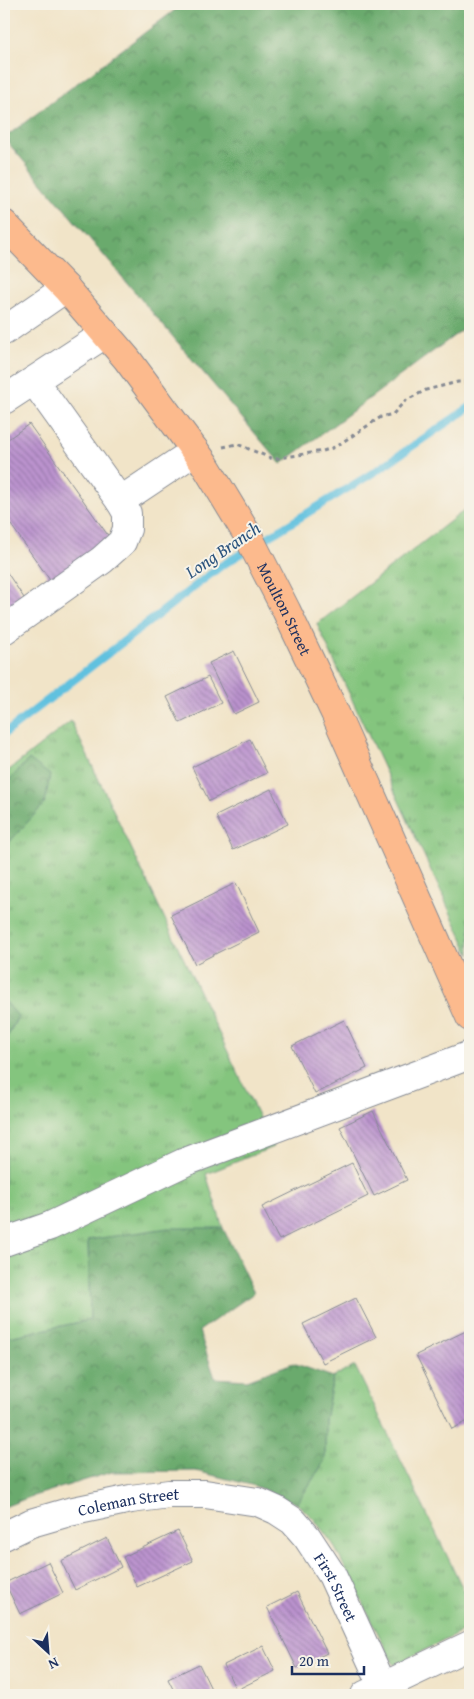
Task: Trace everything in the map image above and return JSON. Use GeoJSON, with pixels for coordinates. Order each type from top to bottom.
{"type":"FeatureCollection","features":[{"type":"Feature","properties":{"kind":"main road","name":"Moulton Street"},"geometry":{"type":"LineString","coordinates":[[4,224],[66,288],[127,359],[199,457],[247,534],[335,713],[470,1017]]}},
{"type":"Feature","properties":{"kind":"street"},"geometry":{"type":"LineString","coordinates":[[4,331],[66,288]]}},
{"type":"Feature","properties":{"kind":"street"},"geometry":{"type":"LineString","coordinates":[[4,400],[105,334]]}},
{"type":"Feature","properties":{"kind":"street"},"geometry":{"type":"LineString","coordinates":[[4,630],[102,560],[122,542],[126,529],[127,513],[34,381]]}},
{"type":"Feature","properties":{"kind":"street"},"geometry":{"type":"LineString","coordinates":[[120,502],[199,457]]}},
{"type":"Feature","properties":{"kind":"street"},"geometry":{"type":"LineString","coordinates":[[4,1242],[50,1226],[185,1162],[470,1055]]}},
{"type":"Feature","properties":{"kind":"street","name":"Coleman Street"},"geometry":{"type":"LineString","coordinates":[[4,1536],[32,1523],[69,1512],[131,1499],[169,1494],[204,1494],[258,1502]]}},
{"type":"Feature","properties":{"kind":"street","name":"First Street"},"geometry":{"type":"LineString","coordinates":[[258,1502],[294,1521],[332,1575],[378,1692]]}},
{"type":"Feature","properties":{"kind":"street"},"geometry":{"type":"LineString","coordinates":[[378,1692],[470,1645]]}},
{"type":"Feature","properties":{"kind":"path"},"geometry":{"type":"LineString","coordinates":[[199,457],[225,445],[236,444],[273,459],[323,451],[336,447],[381,417],[393,414],[405,401],[426,390],[458,382],[470,382]]}},
{"type":"Feature","properties":{"kind":"green space"},"geometry":{"type":"Polygon","coordinates":[[[183,4],[470,4],[470,324],[281,464],[4,138],[183,4]]]}},
{"type":"Feature","properties":{"kind":"green space"},"geometry":{"type":"Polygon","coordinates":[[[470,506],[470,955],[317,624],[470,506]]]}},
{"type":"Feature","properties":{"kind":"green space"},"geometry":{"type":"Polygon","coordinates":[[[71,721],[273,1147],[206,1174],[223,1228],[88,1240],[90,1320],[4,1338],[4,1043],[18,1017],[4,1000],[4,848],[44,803],[29,759],[4,786],[4,774],[71,721]]]}},
{"type":"Feature","properties":{"kind":"green space"},"geometry":{"type":"Polygon","coordinates":[[[29,759],[50,775],[45,803],[4,848],[4,786],[29,759]]]}},
{"type":"Feature","properties":{"kind":"green space"},"geometry":{"type":"Polygon","coordinates":[[[4,1000],[18,1016],[4,1043],[4,1000]]]}},
{"type":"Feature","properties":{"kind":"green space"},"geometry":{"type":"Polygon","coordinates":[[[168,1228],[223,1228],[254,1293],[199,1331],[215,1378],[247,1380],[293,1363],[333,1377],[325,1420],[325,1460],[297,1504],[255,1486],[196,1471],[112,1472],[4,1507],[4,1338],[90,1320],[88,1240],[168,1228]]]}},
{"type":"Feature","properties":{"kind":"green space"},"geometry":{"type":"Polygon","coordinates":[[[355,1366],[470,1603],[470,1628],[394,1665],[333,1544],[313,1518],[297,1504],[325,1460],[325,1420],[333,1377],[355,1366]]]}},
{"type":"Feature","properties":{"kind":"building"},"geometry":{"type":"Polygon","coordinates":[[[29,424],[112,541],[52,583],[4,515],[4,442],[29,424]]]}},
{"type":"Feature","properties":{"kind":"building"},"geometry":{"type":"Polygon","coordinates":[[[4,568],[28,604],[4,620],[4,568]]]}},
{"type":"Feature","properties":{"kind":"building"},"geometry":{"type":"Polygon","coordinates":[[[234,651],[259,702],[234,714],[209,663],[234,651]]]}},
{"type":"Feature","properties":{"kind":"building"},"geometry":{"type":"Polygon","coordinates":[[[208,677],[221,703],[180,723],[167,697],[208,677]]]}},
{"type":"Feature","properties":{"kind":"building"},"geometry":{"type":"Polygon","coordinates":[[[250,739],[267,773],[209,801],[192,767],[250,739]]]}},
{"type":"Feature","properties":{"kind":"building"},"geometry":{"type":"Polygon","coordinates":[[[271,789],[288,824],[233,850],[216,816],[271,789]]]}},
{"type":"Feature","properties":{"kind":"building"},"geometry":{"type":"Polygon","coordinates":[[[236,883],[259,932],[195,964],[171,915],[236,883]]]}},
{"type":"Feature","properties":{"kind":"building"},"geometry":{"type":"Polygon","coordinates":[[[344,1020],[367,1068],[315,1094],[292,1046],[344,1020]]]}},
{"type":"Feature","properties":{"kind":"building"},"geometry":{"type":"Polygon","coordinates":[[[373,1111],[407,1180],[374,1196],[340,1127],[373,1111]]]}},
{"type":"Feature","properties":{"kind":"building"},"geometry":{"type":"Polygon","coordinates":[[[352,1163],[368,1196],[279,1240],[262,1207],[352,1163]]]}},
{"type":"Feature","properties":{"kind":"building"},"geometry":{"type":"Polygon","coordinates":[[[356,1298],[376,1337],[323,1363],[303,1324],[356,1298]]]}},
{"type":"Feature","properties":{"kind":"building"},"geometry":{"type":"Polygon","coordinates":[[[470,1329],[470,1420],[452,1429],[416,1355],[470,1329]]]}},
{"type":"Feature","properties":{"kind":"building"},"geometry":{"type":"Polygon","coordinates":[[[178,1531],[193,1561],[137,1587],[123,1557],[178,1531]]]}},
{"type":"Feature","properties":{"kind":"building"},"geometry":{"type":"Polygon","coordinates":[[[107,1538],[121,1567],[75,1590],[61,1561],[107,1538]]]}},
{"type":"Feature","properties":{"kind":"building"},"geometry":{"type":"Polygon","coordinates":[[[48,1562],[63,1593],[20,1614],[5,1583],[48,1562]]]}},
{"type":"Feature","properties":{"kind":"building"},"geometry":{"type":"Polygon","coordinates":[[[297,1592],[327,1653],[297,1668],[267,1607],[297,1592]]]}},
{"type":"Feature","properties":{"kind":"building"},"geometry":{"type":"Polygon","coordinates":[[[263,1646],[275,1671],[236,1690],[224,1665],[263,1646]]]}},
{"type":"Feature","properties":{"kind":"building"},"geometry":{"type":"Polygon","coordinates":[[[199,1664],[214,1695],[176,1695],[168,1679],[199,1664]]]}},
{"type":"Feature","properties":{"kind":"waterway","name":"Long Branch"},"geometry":{"type":"LineString","coordinates":[[4,734],[221,566],[376,471],[470,407]]}}]}
